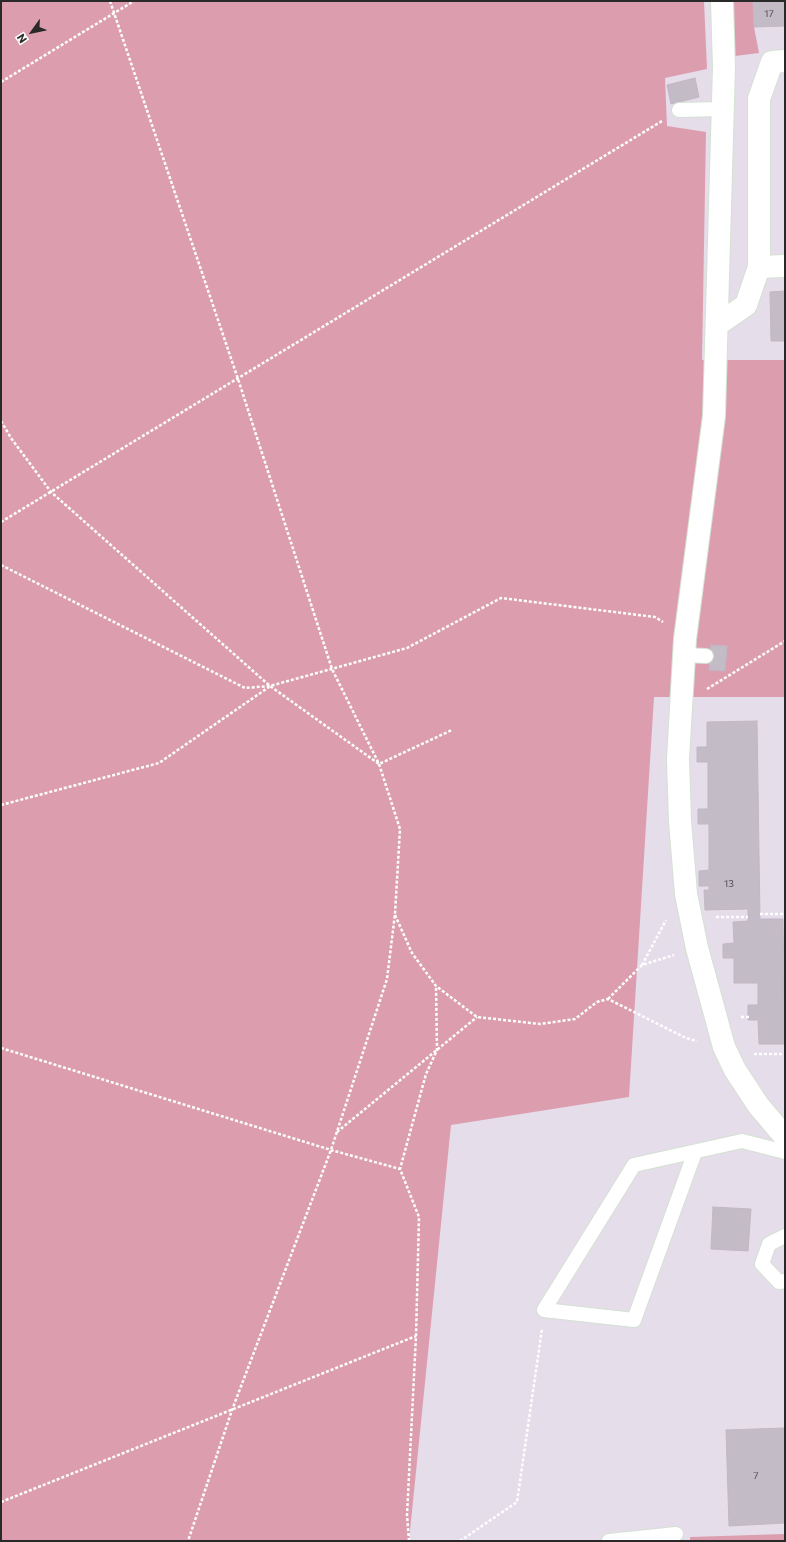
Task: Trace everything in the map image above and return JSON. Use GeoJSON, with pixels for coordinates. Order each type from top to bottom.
{"type":"FeatureCollection","features":[{"type":"Feature","properties":{"kind":"street"},"geometry":{"type":"LineString","coordinates":[[722,1],[724,67],[714,416],[685,647],[678,759],[680,820],[686,894],[697,948],[724,1047],[735,1070],[758,1105],[785,1138]]}},
{"type":"Feature","properties":{"kind":"street"},"geometry":{"type":"LineString","coordinates":[[717,325],[746,305],[759,267],[759,99],[772,62],[785,61]]}},
{"type":"Feature","properties":{"kind":"street"},"geometry":{"type":"LineString","coordinates":[[759,267],[785,266]]}},
{"type":"Feature","properties":{"kind":"lane"},"geometry":{"type":"LineString","coordinates":[[679,110],[723,109]]}},
{"type":"Feature","properties":{"kind":"lane"},"geometry":{"type":"LineString","coordinates":[[685,647],[706,656]]}},
{"type":"Feature","properties":{"kind":"lane"},"geometry":{"type":"LineString","coordinates":[[696,1152],[634,1320],[544,1310],[634,1165],[742,1141],[785,1152]]}},
{"type":"Feature","properties":{"kind":"lane"},"geometry":{"type":"LineString","coordinates":[[785,1236],[769,1244],[762,1264],[779,1282],[785,1281]]}},
{"type":"Feature","properties":{"kind":"lane"},"geometry":{"type":"LineString","coordinates":[[609,1541],[676,1534]]}},
{"type":"Feature","properties":{"kind":"path"},"geometry":{"type":"LineString","coordinates":[[110,1],[238,379],[332,669],[379,764],[400,829],[395,914],[387,979],[331,1150],[232,1410],[188,1541]]}},
{"type":"Feature","properties":{"kind":"path"},"geometry":{"type":"LineString","coordinates":[[1,82],[134,1]]}},
{"type":"Feature","properties":{"kind":"path"},"geometry":{"type":"LineString","coordinates":[[1,522],[679,110]]}},
{"type":"Feature","properties":{"kind":"path"},"geometry":{"type":"LineString","coordinates":[[1,421],[11,438],[51,492],[270,686],[379,764]]}},
{"type":"Feature","properties":{"kind":"path"},"geometry":{"type":"LineString","coordinates":[[1,565],[245,688],[270,686],[408,648],[501,598],[655,617],[685,647]]}},
{"type":"Feature","properties":{"kind":"path"},"geometry":{"type":"LineString","coordinates":[[682,694],[703,692],[785,641]]}},
{"type":"Feature","properties":{"kind":"path"},"geometry":{"type":"LineString","coordinates":[[1,805],[159,764],[270,686]]}},
{"type":"Feature","properties":{"kind":"path"},"geometry":{"type":"LineString","coordinates":[[379,764],[452,730]]}},
{"type":"Feature","properties":{"kind":"path"},"geometry":{"type":"LineString","coordinates":[[395,914],[412,953],[436,986],[477,1017],[540,1024],[575,1020],[598,1002],[608,999],[642,965],[668,916]]}},
{"type":"Feature","properties":{"kind":"path"},"geometry":{"type":"LineString","coordinates":[[760,914],[785,914]]}},
{"type":"Feature","properties":{"kind":"path"},"geometry":{"type":"LineString","coordinates":[[692,919],[748,917]]}},
{"type":"Feature","properties":{"kind":"path"},"geometry":{"type":"LineString","coordinates":[[642,965],[697,948]]}},
{"type":"Feature","properties":{"kind":"path"},"geometry":{"type":"LineString","coordinates":[[409,1541],[407,1515],[416,1336],[419,1217],[400,1169],[426,1074],[437,1050],[436,986]]}},
{"type":"Feature","properties":{"kind":"path"},"geometry":{"type":"LineString","coordinates":[[608,999],[686,1038],[724,1047]]}},
{"type":"Feature","properties":{"kind":"path"},"geometry":{"type":"LineString","coordinates":[[337,1133],[477,1017]]}},
{"type":"Feature","properties":{"kind":"path"},"geometry":{"type":"LineString","coordinates":[[739,1017],[748,1017]]}},
{"type":"Feature","properties":{"kind":"path"},"geometry":{"type":"LineString","coordinates":[[1,1048],[331,1150],[400,1169]]}},
{"type":"Feature","properties":{"kind":"path"},"geometry":{"type":"LineString","coordinates":[[752,1054],[785,1054]]}},
{"type":"Feature","properties":{"kind":"path"},"geometry":{"type":"LineString","coordinates":[[460,1541],[517,1502],[544,1310]]}},
{"type":"Feature","properties":{"kind":"path"},"geometry":{"type":"LineString","coordinates":[[1,1502],[416,1336]]}},
{"type":"Feature","properties":{"kind":"shaded area"},"geometry":{"type":"Polygon","coordinates":[[[1,1],[704,1],[707,69],[665,78],[667,126],[706,132],[702,360],[785,360],[785,697],[654,697],[629,1097],[451,1125],[409,1541],[1,1541],[1,1]]]}},
{"type":"Feature","properties":{"kind":"shaded area"},"geometry":{"type":"Polygon","coordinates":[[[733,1],[753,1],[754,27],[759,53],[735,56],[733,1]]]}},
{"type":"Feature","properties":{"kind":"shaded area"},"geometry":{"type":"Polygon","coordinates":[[[785,1534],[785,1541],[690,1541],[690,1537],[785,1534]]]}},
{"type":"Feature","properties":{"kind":"building"},"geometry":{"type":"Polygon","coordinates":[[[753,1],[785,1],[785,26],[754,27],[753,1]]]}},
{"type":"Feature","properties":{"kind":"building"},"geometry":{"type":"Polygon","coordinates":[[[695,78],[699,97],[671,104],[667,85],[695,78]]]}},
{"type":"Feature","properties":{"kind":"building"},"geometry":{"type":"Polygon","coordinates":[[[785,291],[785,341],[771,341],[770,292],[785,291]]]}},
{"type":"Feature","properties":{"kind":"building"},"geometry":{"type":"Polygon","coordinates":[[[711,645],[727,646],[725,671],[709,670],[711,645]]]}},
{"type":"Feature","properties":{"kind":"building"},"geometry":{"type":"Polygon","coordinates":[[[757,721],[760,919],[783,919],[785,1044],[759,1044],[758,1020],[748,1020],[748,1005],[758,1005],[758,983],[734,983],[734,958],[723,958],[723,944],[734,943],[733,922],[748,921],[748,909],[705,910],[704,890],[709,890],[709,886],[699,886],[699,871],[709,870],[709,824],[698,824],[698,809],[708,809],[708,762],[697,762],[697,747],[707,747],[707,722],[757,721]]]}},
{"type":"Feature","properties":{"kind":"building"},"geometry":{"type":"Polygon","coordinates":[[[713,1207],[751,1209],[748,1251],[711,1249],[713,1207]]]}},
{"type":"Feature","properties":{"kind":"building"},"geometry":{"type":"Polygon","coordinates":[[[785,1428],[785,1523],[729,1526],[726,1430],[785,1428]]]}}]}
